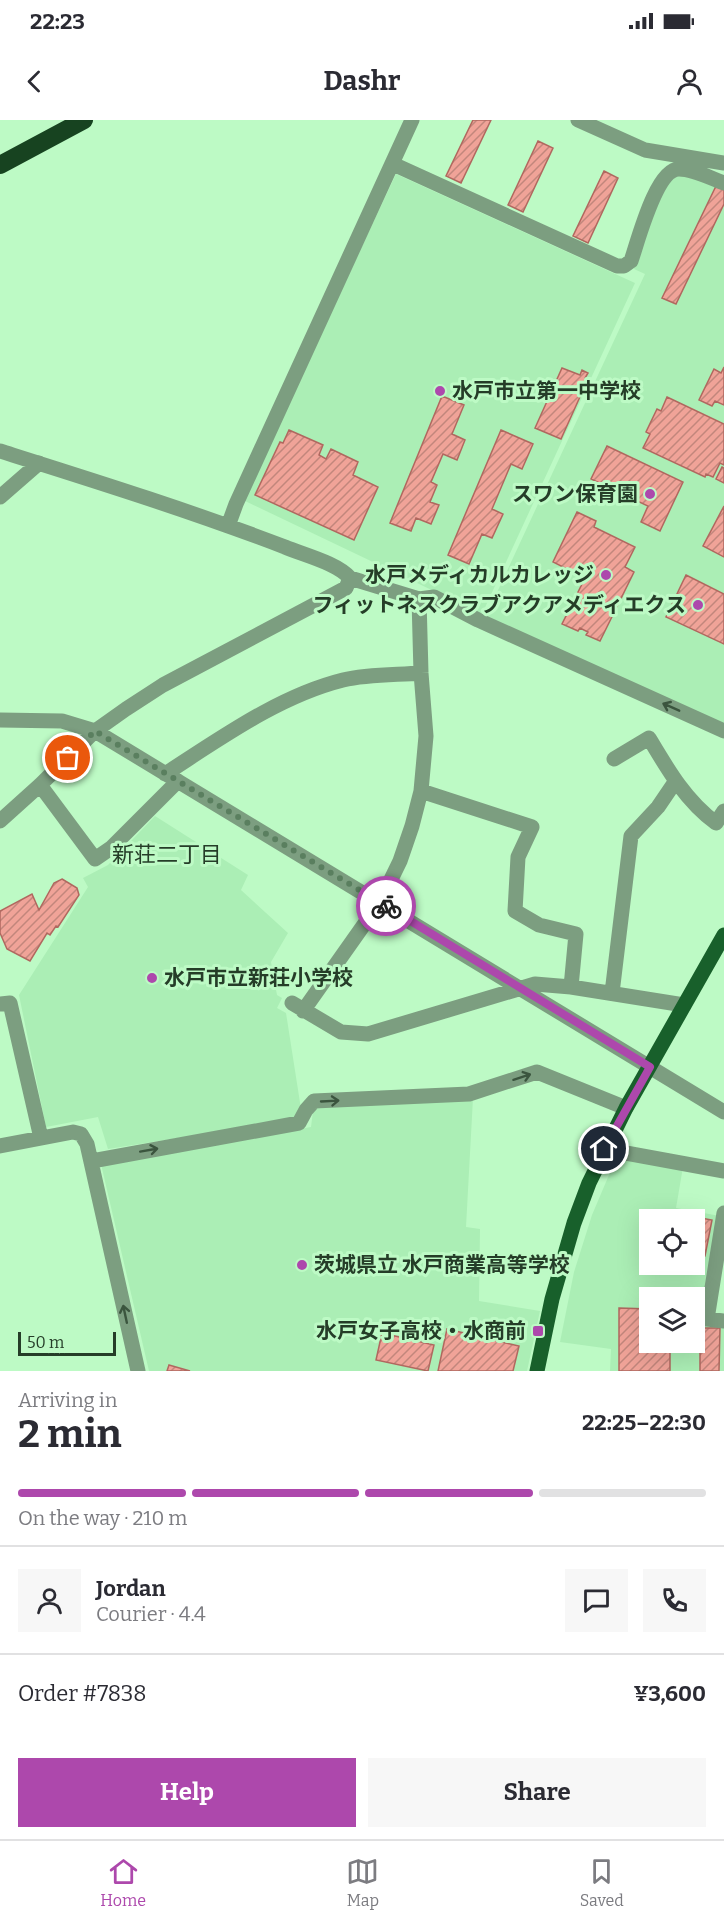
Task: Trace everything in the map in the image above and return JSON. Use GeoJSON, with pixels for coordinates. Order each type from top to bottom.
{"type":"FeatureCollection","features":[{"type":"Feature","properties":{"kind":"highway"},"geometry":{"type":"LineString","coordinates":[[0,165],[84,120]]}},
{"type":"Feature","properties":{"kind":"main road"},"geometry":{"type":"LineString","coordinates":[[537,1371],[552,1299],[574,1223],[604,1149],[724,935]]}},
{"type":"Feature","properties":{"kind":"street"},"geometry":{"type":"LineString","coordinates":[[228,526],[294,374],[412,120]]}},
{"type":"Feature","properties":{"kind":"street"},"geometry":{"type":"LineString","coordinates":[[578,120],[645,150],[724,163]]}},
{"type":"Feature","properties":{"kind":"street"},"geometry":{"type":"LineString","coordinates":[[393,164],[617,266],[624,266],[631,261],[659,184],[671,171],[678,169],[697,172],[724,183]]}},
{"type":"Feature","properties":{"kind":"street"},"geometry":{"type":"LineString","coordinates":[[0,451],[228,526],[328,564],[345,572],[350,578],[419,600],[434,597],[478,620],[724,731]]}},
{"type":"Feature","properties":{"kind":"street"},"geometry":{"type":"LineString","coordinates":[[0,497],[39,463]]}},
{"type":"Feature","properties":{"kind":"street"},"geometry":{"type":"LineString","coordinates":[[0,821],[95,731],[163,685],[346,588],[350,578]]}},
{"type":"Feature","properties":{"kind":"street"},"geometry":{"type":"LineString","coordinates":[[419,600],[421,674],[426,736],[421,790],[412,826],[400,861],[380,902],[298,1007],[341,1032],[368,1034],[535,984],[571,987],[684,1005]]}},
{"type":"Feature","properties":{"kind":"street"},"geometry":{"type":"LineString","coordinates":[[40,785],[95,859],[111,848],[172,777],[279,704],[345,679],[421,674]]}},
{"type":"Feature","properties":{"kind":"street"},"geometry":{"type":"LineString","coordinates":[[0,720],[62,721],[95,731],[724,1112]]}},
{"type":"Feature","properties":{"kind":"street"},"geometry":{"type":"LineString","coordinates":[[614,759],[649,738],[675,782],[700,811],[716,823],[724,811]]}},
{"type":"Feature","properties":{"kind":"street"},"geometry":{"type":"LineString","coordinates":[[612,993],[631,836],[658,807],[675,782]]}},
{"type":"Feature","properties":{"kind":"street"},"geometry":{"type":"LineString","coordinates":[[421,790],[532,827],[518,857],[515,911],[539,925],[576,934],[571,987]]}},
{"type":"Feature","properties":{"kind":"street"},"geometry":{"type":"LineString","coordinates":[[0,1004],[10,1003],[41,1138]]}},
{"type":"Feature","properties":{"kind":"street"},"geometry":{"type":"LineString","coordinates":[[92,1161],[299,1123],[314,1101],[469,1094],[537,1072],[626,1108]]}},
{"type":"Feature","properties":{"kind":"street"},"geometry":{"type":"LineString","coordinates":[[0,1146],[73,1132],[81,1134],[92,1161],[138,1371]]}},
{"type":"Feature","properties":{"kind":"street"},"geometry":{"type":"LineString","coordinates":[[604,1149],[724,1171]]}},
{"type":"Feature","properties":{"kind":"street"},"geometry":{"type":"LineString","coordinates":[[724,1213],[707,1319],[724,1321]]}},
{"type":"Feature","properties":{"kind":"shaded area","name":"水戸市立第一中学校"},"geometry":{"type":"Polygon","coordinates":[[[396,174],[635,283],[482,614],[243,500],[396,174]]]}},
{"type":"Feature","properties":{"kind":"shaded area"},"geometry":{"type":"Polygon","coordinates":[[[679,174],[724,188],[724,724],[486,616],[645,274],[634,269],[664,186],[679,174]]]}},
{"type":"Feature","properties":{"kind":"shaded area","name":"水戸市立新荘小学校"},"geometry":{"type":"Polygon","coordinates":[[[155,816],[248,875],[241,890],[288,933],[271,962],[277,995],[282,998],[277,1008],[286,1013],[301,1109],[296,1119],[108,1149],[98,1117],[46,1127],[19,995],[88,887],[83,878],[108,865],[155,816]]]}},
{"type":"Feature","properties":{"kind":"shaded area","name":"茨城県立 水戸商業高等学校"},"geometry":{"type":"Polygon","coordinates":[[[473,1098],[466,1227],[480,1229],[479,1301],[540,1311],[527,1371],[149,1371],[101,1164],[311,1127],[313,1111],[319,1104],[473,1098]]]}},
{"type":"Feature","properties":{"kind":"shaded area"},"geometry":{"type":"Polygon","coordinates":[[[617,1156],[683,1167],[676,1208],[682,1209],[639,1209],[639,1275],[705,1275],[705,1213],[720,1216],[705,1304],[705,1287],[639,1287],[639,1353],[705,1353],[705,1321],[724,1324],[724,1371],[610,1371],[611,1349],[560,1342],[574,1272],[592,1215],[617,1156]]]}},
{"type":"Feature","properties":{"kind":"building"},"geometry":{"type":"Polygon","coordinates":[[[473,120],[491,120],[461,183],[446,176],[473,120]]]}},
{"type":"Feature","properties":{"kind":"building"},"geometry":{"type":"Polygon","coordinates":[[[538,141],[553,148],[523,212],[508,205],[538,141]]]}},
{"type":"Feature","properties":{"kind":"building"},"geometry":{"type":"Polygon","coordinates":[[[604,171],[618,178],[588,243],[573,236],[604,171]]]}},
{"type":"Feature","properties":{"kind":"building"},"geometry":{"type":"Polygon","coordinates":[[[716,186],[724,190],[724,204],[676,304],[662,298],[716,186]]]}},
{"type":"Feature","properties":{"kind":"building"},"geometry":{"type":"Polygon","coordinates":[[[724,367],[724,405],[715,401],[712,406],[699,400],[714,369],[721,373],[724,367]]]}},
{"type":"Feature","properties":{"kind":"building"},"geometry":{"type":"Polygon","coordinates":[[[562,368],[580,375],[582,370],[588,373],[585,378],[588,379],[561,439],[535,428],[562,368]]]}},
{"type":"Feature","properties":{"kind":"building"},"geometry":{"type":"Polygon","coordinates":[[[442,396],[464,405],[452,434],[465,440],[457,460],[443,454],[431,482],[437,485],[430,502],[439,505],[431,524],[416,518],[411,531],[390,523],[442,396]]]}},
{"type":"Feature","properties":{"kind":"building"},"geometry":{"type":"Polygon","coordinates":[[[667,397],[724,424],[724,465],[720,463],[713,477],[706,474],[705,477],[643,448],[650,434],[646,432],[657,409],[661,411],[667,397]]]}},
{"type":"Feature","properties":{"kind":"building"},"geometry":{"type":"Polygon","coordinates":[[[289,430],[323,445],[319,455],[326,459],[331,449],[358,462],[353,475],[378,487],[354,540],[255,495],[280,442],[283,443],[289,430]]]}},
{"type":"Feature","properties":{"kind":"building"},"geometry":{"type":"Polygon","coordinates":[[[501,430],[533,444],[522,469],[511,464],[492,509],[503,514],[492,538],[482,534],[469,564],[448,555],[501,430]]]}},
{"type":"Feature","properties":{"kind":"building","name":"スワン保育園"},"geometry":{"type":"Polygon","coordinates":[[[607,446],[683,482],[660,531],[641,522],[648,506],[591,479],[607,446]]]}},
{"type":"Feature","properties":{"kind":"building"},"geometry":{"type":"Polygon","coordinates":[[[722,467],[724,468],[724,483],[716,479],[722,467]]]}},
{"type":"Feature","properties":{"kind":"building"},"geometry":{"type":"Polygon","coordinates":[[[724,506],[724,557],[703,546],[724,506]]]}},
{"type":"Feature","properties":{"kind":"building","name":"水戸メディカルカレッジ"},"geometry":{"type":"Polygon","coordinates":[[[577,512],[596,521],[594,527],[635,547],[625,567],[634,572],[600,641],[586,635],[588,632],[580,628],[578,631],[562,624],[585,578],[553,562],[577,512]]]}},
{"type":"Feature","properties":{"kind":"building","name":"フィットネスクラブアクアメディエクス"},"geometry":{"type":"Polygon","coordinates":[[[686,575],[724,594],[724,644],[666,617],[686,575]]]}},
{"type":"Feature","properties":{"kind":"building"},"geometry":{"type":"Polygon","coordinates":[[[62,879],[77,888],[79,895],[58,927],[56,926],[50,935],[47,933],[30,961],[7,949],[0,933],[0,911],[32,894],[39,910],[54,883],[62,879]]]}},
{"type":"Feature","properties":{"kind":"building"},"geometry":{"type":"Polygon","coordinates":[[[705,1219],[712,1220],[705,1256],[705,1219]]]}},
{"type":"Feature","properties":{"kind":"building"},"geometry":{"type":"Polygon","coordinates":[[[619,1308],[639,1309],[639,1353],[670,1353],[670,1371],[619,1371],[619,1308]]]}},
{"type":"Feature","properties":{"kind":"building"},"geometry":{"type":"Polygon","coordinates":[[[705,1328],[720,1328],[719,1371],[700,1371],[700,1353],[705,1353],[705,1328]]]}},
{"type":"Feature","properties":{"kind":"building"},"geometry":{"type":"Polygon","coordinates":[[[447,1329],[519,1346],[513,1371],[438,1371],[447,1329]]]}},
{"type":"Feature","properties":{"kind":"building"},"geometry":{"type":"Polygon","coordinates":[[[382,1333],[434,1345],[428,1371],[376,1360],[382,1333]]]}},
{"type":"Feature","properties":{"kind":"building"},"geometry":{"type":"Polygon","coordinates":[[[169,1365],[190,1371],[167,1371],[169,1365]]]}},
{"type":"Feature","properties":{"kind":"way so far"},"geometry":{"type":"LineString","coordinates":[[68,758],[95,731],[386,906]]}},
{"type":"Feature","properties":{"kind":"place","name":"水戸市立第一中学校"},"geometry":{"type":"Point","coordinates":[440,391]}},
{"type":"Feature","properties":{"kind":"place","name":"スワン保育園"},"geometry":{"type":"Point","coordinates":[650,494]}},
{"type":"Feature","properties":{"kind":"place","name":"水戸メディカルカレッジ"},"geometry":{"type":"Point","coordinates":[606,575]}},
{"type":"Feature","properties":{"kind":"place","name":"フィットネスクラブアクアメディエクス"},"geometry":{"type":"Point","coordinates":[698,605]}},
{"type":"Feature","properties":{"kind":"place","name":"水戸市立新荘小学校"},"geometry":{"type":"Point","coordinates":[152,978]}},
{"type":"Feature","properties":{"kind":"place","name":"茨城県立 水戸商業高等学校"},"geometry":{"type":"Point","coordinates":[302,1265]}},
{"type":"Feature","properties":{"kind":"place","name":"水戸女子高校・水商前"},"geometry":{"type":"Point","coordinates":[538,1331]}},
{"type":"Feature","properties":{"kind":"district","name":"新荘二丁目"},"geometry":{"type":"Point","coordinates":[167,854]}},
{"type":"Feature","properties":{"kind":"route"},"geometry":{"type":"LineString","coordinates":[[386,906],[650,1067],[604,1149]]}}]}
